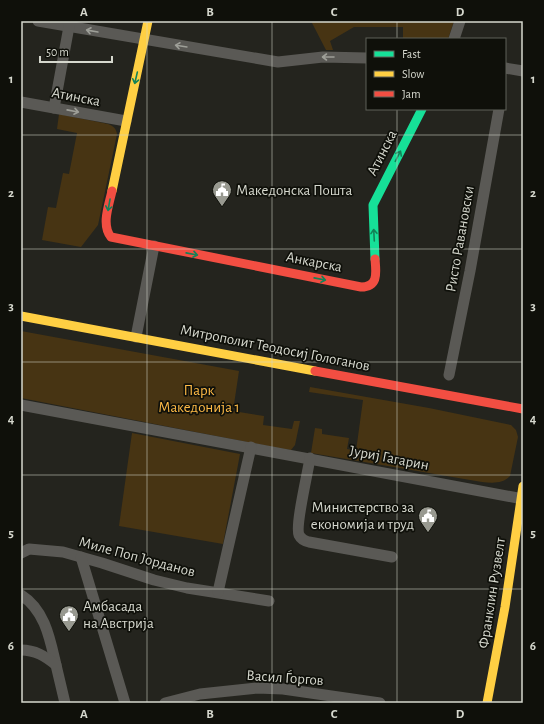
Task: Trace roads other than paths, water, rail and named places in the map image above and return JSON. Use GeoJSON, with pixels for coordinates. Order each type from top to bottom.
{"type":"FeatureCollection","features":[{"type":"Feature","properties":{"kind":"street"},"geometry":{"type":"LineString","coordinates":[[38,21],[70,24],[144,40],[278,62],[323,57],[366,58]]}},
{"type":"Feature","properties":{"kind":"street","name":"Анкарска"},"geometry":{"type":"LineString","coordinates":[[148,21],[109,206],[107,232],[111,237],[357,286],[368,286],[373,283],[376,276],[373,206],[380,190]]}},
{"type":"Feature","properties":{"kind":"street"},"geometry":{"type":"LineString","coordinates":[[454,38],[460,21]]}},
{"type":"Feature","properties":{"kind":"street"},"geometry":{"type":"LineString","coordinates":[[54,108],[70,24]]}},
{"type":"Feature","properties":{"kind":"street"},"geometry":{"type":"LineString","coordinates":[[506,70],[523,71]]}},
{"type":"Feature","properties":{"kind":"street","name":"Атинска"},"geometry":{"type":"LineString","coordinates":[[21,102],[126,121]]}},
{"type":"Feature","properties":{"kind":"street","name":"Атинска"},"geometry":{"type":"LineString","coordinates":[[380,190],[421,110]]}},
{"type":"Feature","properties":{"kind":"street","name":"Ристо Равановски"},"geometry":{"type":"LineString","coordinates":[[449,375],[470,270],[499,110]]}},
{"type":"Feature","properties":{"kind":"street"},"geometry":{"type":"LineString","coordinates":[[136,337],[154,246]]}},
{"type":"Feature","properties":{"kind":"street","name":"Митрополит Теодосиј Гологанов"},"geometry":{"type":"LineString","coordinates":[[21,316],[523,409]]}},
{"type":"Feature","properties":{"kind":"street","name":"Јуриј Гагарин"},"geometry":{"type":"LineString","coordinates":[[21,405],[522,498]]}},
{"type":"Feature","properties":{"kind":"street"},"geometry":{"type":"LineString","coordinates":[[218,592],[251,447]]}},
{"type":"Feature","properties":{"kind":"street"},"geometry":{"type":"LineString","coordinates":[[310,458],[298,525],[300,536],[303,540],[392,557]]}},
{"type":"Feature","properties":{"kind":"street","name":"Франклин Рузвелт"},"geometry":{"type":"LineString","coordinates":[[487,703],[506,607],[523,486]]}},
{"type":"Feature","properties":{"kind":"street","name":"Миле Поп Јорданов"},"geometry":{"type":"LineString","coordinates":[[21,553],[29,549],[63,552],[154,580],[187,588],[218,592],[269,602]]}},
{"type":"Feature","properties":{"kind":"street"},"geometry":{"type":"LineString","coordinates":[[81,557],[125,703]]}},
{"type":"Feature","properties":{"kind":"street"},"geometry":{"type":"LineString","coordinates":[[21,595],[35,607],[42,617],[51,644],[65,703]]}},
{"type":"Feature","properties":{"kind":"street"},"geometry":{"type":"LineString","coordinates":[[21,650],[29,650],[41,654],[56,665]]}},
{"type":"Feature","properties":{"kind":"street","name":"Васил Ѓоргов"},"geometry":{"type":"LineString","coordinates":[[165,703],[200,694],[226,690],[257,688],[282,689],[318,699],[380,703]]}},
{"type":"Feature","properties":{"kind":"place","name":"Македонска Пошта"},"geometry":{"type":"Point","coordinates":[222,207]}},
{"type":"Feature","properties":{"kind":"place","name":"Министерство за економија и труд"},"geometry":{"type":"Point","coordinates":[428,533]}},
{"type":"Feature","properties":{"kind":"place","name":"Амбасада на Австрија"},"geometry":{"type":"Point","coordinates":[69,632]}},
{"type":"Feature","properties":{"kind":"park label","name":"Парк Македонија 1"},"geometry":{"type":"Point","coordinates":[199,398]}}]}
